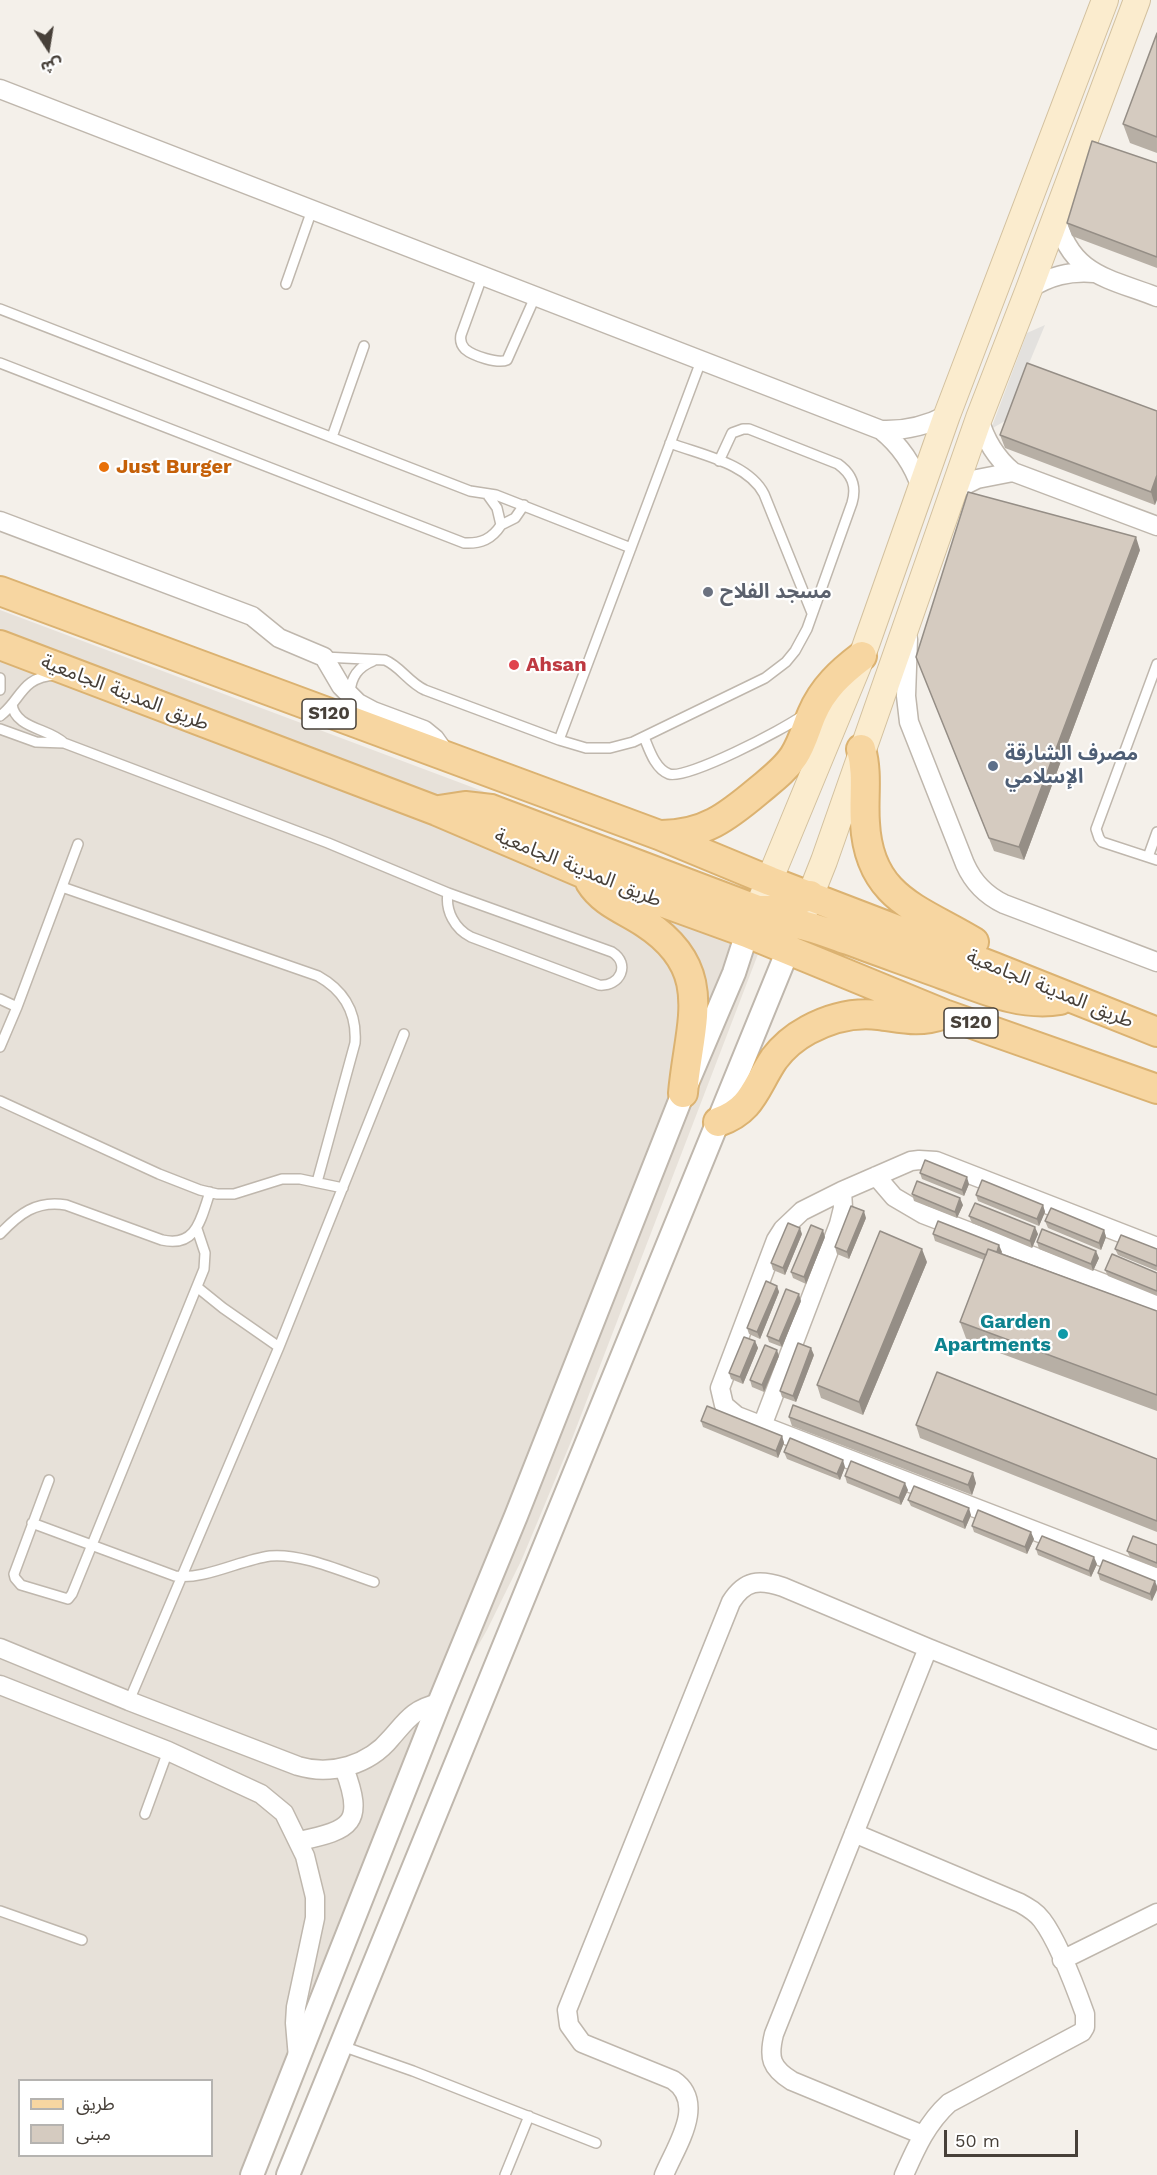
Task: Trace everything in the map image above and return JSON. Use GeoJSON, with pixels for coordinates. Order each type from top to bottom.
{"type":"FeatureCollection","features":[{"type":"Feature","properties":{"kind":"main road"},"geometry":{"type":"LineString","coordinates":[[753,922],[862,656],[947,415],[1105,0]]}},
{"type":"Feature","properties":{"kind":"main road"},"geometry":{"type":"LineString","coordinates":[[1070,999],[1038,1001],[1006,996],[830,934],[793,938],[979,418],[1137,0]]}},
{"type":"Feature","properties":{"kind":"main road","name":"طريق المدينة الجامعية"},"geometry":{"type":"LineString","coordinates":[[0,591],[659,835],[770,881],[994,966],[1070,999],[1157,1032]]}},
{"type":"Feature","properties":{"kind":"main road","name":"طريق المدينة الجامعية"},"geometry":{"type":"LineString","coordinates":[[0,645],[436,811],[587,875],[753,922],[793,938],[944,1014],[1157,1089]]}},
{"type":"Feature","properties":{"kind":"main road"},"geometry":{"type":"LineString","coordinates":[[659,835],[684,833],[708,826],[728,816],[777,775],[794,757],[817,702],[836,677],[862,656]]}},
{"type":"Feature","properties":{"kind":"main road"},"geometry":{"type":"LineString","coordinates":[[861,750],[866,775],[864,809],[866,841],[883,881],[902,902],[975,943],[994,966]]}},
{"type":"Feature","properties":{"kind":"main road"},"geometry":{"type":"LineString","coordinates":[[436,811],[465,806],[491,809],[753,922],[810,895]]}},
{"type":"Feature","properties":{"kind":"main road"},"geometry":{"type":"LineString","coordinates":[[587,875],[597,892],[604,898],[643,922],[670,943],[688,968],[694,992],[693,1025],[683,1094]]}},
{"type":"Feature","properties":{"kind":"main road"},"geometry":{"type":"LineString","coordinates":[[718,1122],[730,1118],[748,1103],[773,1060],[783,1048],[813,1027],[834,1019],[863,1014],[914,1021],[944,1014]]}},
{"type":"Feature","properties":{"kind":"street"},"geometry":{"type":"LineString","coordinates":[[0,88],[881,430],[895,431],[915,428],[947,415]]}},
{"type":"Feature","properties":{"kind":"street"},"geometry":{"type":"LineString","coordinates":[[1056,216],[1065,243],[1073,255],[1094,273],[1157,297]]}},
{"type":"Feature","properties":{"kind":"street"},"geometry":{"type":"LineString","coordinates":[[1029,289],[1053,276],[1067,273],[1094,273]]}},
{"type":"Feature","properties":{"kind":"street"},"geometry":{"type":"LineString","coordinates":[[979,418],[988,442],[1003,463],[1013,472],[1157,526]]}},
{"type":"Feature","properties":{"kind":"street"},"geometry":{"type":"LineString","coordinates":[[881,430],[902,450],[921,488]]}},
{"type":"Feature","properties":{"kind":"street"},"geometry":{"type":"LineString","coordinates":[[955,490],[976,479],[1013,472]]}},
{"type":"Feature","properties":{"kind":"street"},"geometry":{"type":"LineString","coordinates":[[0,521],[110,564],[244,612],[279,638],[324,657],[341,686],[350,696],[373,711],[430,734],[440,744],[447,757]]}},
{"type":"Feature","properties":{"kind":"street"},"geometry":{"type":"LineString","coordinates":[[908,620],[906,696],[909,722],[974,880],[987,894],[1004,904],[1157,962]]}},
{"type":"Feature","properties":{"kind":"street"},"geometry":{"type":"LineString","coordinates":[[252,2175],[753,922]]}},
{"type":"Feature","properties":{"kind":"street"},"geometry":{"type":"LineString","coordinates":[[296,2170],[342,2046],[793,938]]}},
{"type":"Feature","properties":{"kind":"street"},"geometry":{"type":"LineString","coordinates":[[1157,1247],[936,1161],[911,1161],[802,1211],[783,1229],[776,1240],[722,1379],[720,1396],[730,1411],[762,1425],[1157,1578]]}},
{"type":"Feature","properties":{"kind":"street"},"geometry":{"type":"LineString","coordinates":[[876,1176],[894,1197],[923,1214],[1157,1304]]}},
{"type":"Feature","properties":{"kind":"street"},"geometry":{"type":"LineString","coordinates":[[762,1425],[839,1224],[843,1208],[842,1191]]}},
{"type":"Feature","properties":{"kind":"street"},"geometry":{"type":"LineString","coordinates":[[664,2175],[689,2112],[688,2097],[684,2090],[673,2080],[582,2043],[576,2038],[569,2025],[567,2010],[730,1602],[738,1591],[748,1584],[759,1581],[769,1582],[1157,1740]]}},
{"type":"Feature","properties":{"kind":"street"},"geometry":{"type":"LineString","coordinates":[[0,1648],[129,1701],[307,1769],[344,1768],[368,1757],[381,1748],[405,1720],[429,1705],[439,1703]]}},
{"type":"Feature","properties":{"kind":"street"},"geometry":{"type":"LineString","coordinates":[[923,2135],[792,2081],[780,2074],[774,2066],[771,2055],[774,2034],[928,1648]]}},
{"type":"Feature","properties":{"kind":"street"},"geometry":{"type":"LineString","coordinates":[[0,1685],[168,1751],[261,1794],[284,1814],[299,1841],[311,1876],[315,1918],[296,2007],[298,2058]]}},
{"type":"Feature","properties":{"kind":"street"},"geometry":{"type":"LineString","coordinates":[[299,1841],[336,1832],[348,1822],[352,1814],[354,1796],[344,1768]]}},
{"type":"Feature","properties":{"kind":"street"},"geometry":{"type":"LineString","coordinates":[[854,1833],[1020,1902],[1032,1910],[1042,1920],[1085,2014],[1085,2027],[1082,2032],[949,2103],[938,2113],[923,2135],[904,2175]]}},
{"type":"Feature","properties":{"kind":"street"},"geometry":{"type":"LineString","coordinates":[[1062,1960],[1157,1913]]}},
{"type":"Feature","properties":{"kind":"lane"},"geometry":{"type":"LineString","coordinates":[[286,284],[312,210]]}},
{"type":"Feature","properties":{"kind":"lane"},"geometry":{"type":"LineString","coordinates":[[482,277],[460,339],[464,348],[483,357],[499,362],[510,357],[535,297]]}},
{"type":"Feature","properties":{"kind":"lane"},"geometry":{"type":"LineString","coordinates":[[0,309],[471,491],[524,505],[631,548]]}},
{"type":"Feature","properties":{"kind":"lane"},"geometry":{"type":"LineString","coordinates":[[332,437],[364,346]]}},
{"type":"Feature","properties":{"kind":"lane"},"geometry":{"type":"LineString","coordinates":[[558,740],[701,361]]}},
{"type":"Feature","properties":{"kind":"lane"},"geometry":{"type":"LineString","coordinates":[[0,363],[464,543],[482,542],[490,538],[501,525],[515,518],[524,505]]}},
{"type":"Feature","properties":{"kind":"lane"},"geometry":{"type":"LineString","coordinates":[[324,657],[385,660],[393,663],[415,686],[424,690],[558,740],[586,748],[622,746],[644,737],[777,671],[795,651],[812,614],[852,502],[854,484],[851,476],[838,464],[749,429],[732,433],[719,461]]}},
{"type":"Feature","properties":{"kind":"lane"},"geometry":{"type":"LineString","coordinates":[[670,443],[747,473],[760,486],[812,614]]}},
{"type":"Feature","properties":{"kind":"lane"},"geometry":{"type":"LineString","coordinates":[[488,494],[497,508],[501,525]]}},
{"type":"Feature","properties":{"kind":"lane"},"geometry":{"type":"LineString","coordinates":[[350,696],[353,677],[367,663],[375,660]]}},
{"type":"Feature","properties":{"kind":"lane"},"geometry":{"type":"LineString","coordinates":[[1157,664],[1096,829],[1102,842],[1152,859],[1157,832]]}},
{"type":"Feature","properties":{"kind":"lane"},"geometry":{"type":"LineString","coordinates":[[0,716],[22,690],[40,678],[75,673]]}},
{"type":"Feature","properties":{"kind":"lane"},"geometry":{"type":"LineString","coordinates":[[0,678],[0,690]]}},
{"type":"Feature","properties":{"kind":"lane"},"geometry":{"type":"LineString","coordinates":[[644,737],[657,765],[663,771],[678,775],[731,754],[794,722],[817,702]]}},
{"type":"Feature","properties":{"kind":"lane"},"geometry":{"type":"LineString","coordinates":[[12,704],[15,713],[22,721],[57,737],[64,743]]}},
{"type":"Feature","properties":{"kind":"lane"},"geometry":{"type":"LineString","coordinates":[[0,729],[36,742],[64,743],[328,843],[448,893],[612,952],[620,960],[622,972],[620,977],[611,985],[599,985],[471,937],[460,930],[453,919],[447,905],[448,893]]}},
{"type":"Feature","properties":{"kind":"lane"},"geometry":{"type":"LineString","coordinates":[[0,1047],[78,844]]}},
{"type":"Feature","properties":{"kind":"lane"},"geometry":{"type":"LineString","coordinates":[[62,887],[318,976],[338,990],[346,999],[354,1020],[355,1043],[317,1182]]}},
{"type":"Feature","properties":{"kind":"lane"},"geometry":{"type":"LineString","coordinates":[[0,999],[17,1007]]}},
{"type":"Feature","properties":{"kind":"lane"},"geometry":{"type":"LineString","coordinates":[[129,1701],[279,1347],[404,1034]]}},
{"type":"Feature","properties":{"kind":"lane"},"geometry":{"type":"LineString","coordinates":[[0,1101],[159,1174],[210,1192],[234,1194],[282,1179],[317,1182],[343,1188]]}},
{"type":"Feature","properties":{"kind":"lane"},"geometry":{"type":"LineString","coordinates":[[0,1234],[24,1212],[34,1207],[55,1203],[170,1242],[185,1239],[197,1229],[210,1192]]}},
{"type":"Feature","properties":{"kind":"lane"},"geometry":{"type":"LineString","coordinates":[[49,1480],[14,1574],[21,1585],[66,1599],[70,1598],[197,1287],[205,1261],[203,1245],[197,1229]]}},
{"type":"Feature","properties":{"kind":"lane"},"geometry":{"type":"LineString","coordinates":[[197,1287],[232,1315],[279,1347]]}},
{"type":"Feature","properties":{"kind":"lane"},"geometry":{"type":"LineString","coordinates":[[32,1523],[181,1577],[270,1556],[285,1556],[374,1582]]}},
{"type":"Feature","properties":{"kind":"lane"},"geometry":{"type":"LineString","coordinates":[[145,1814],[168,1751]]}},
{"type":"Feature","properties":{"kind":"lane"},"geometry":{"type":"LineString","coordinates":[[0,1911],[82,1940]]}},
{"type":"Feature","properties":{"kind":"lane"},"geometry":{"type":"LineString","coordinates":[[342,2046],[596,2143]]}},
{"type":"Feature","properties":{"kind":"lane"},"geometry":{"type":"LineString","coordinates":[[505,2175],[529,2116]]}},
{"type":"Feature","properties":{"kind":"shaded area"},"geometry":{"type":"Polygon","coordinates":[[[1045,325],[1005,421],[991,429],[1027,333],[1045,325]]]}},
{"type":"Feature","properties":{"kind":"shaded area"},"geometry":{"type":"Polygon","coordinates":[[[0,610],[778,902],[570,1444],[522,1559],[487,1630],[393,1795],[240,2175],[0,2175],[0,610]]]}},
{"type":"Feature","properties":{"kind":"building"},"geometry":{"type":"Polygon","coordinates":[[[1157,33],[1157,137],[1123,124],[1157,33]]]}},
{"type":"Feature","properties":{"kind":"building"},"geometry":{"type":"Polygon","coordinates":[[[1092,141],[1157,163],[1157,257],[1067,223],[1092,141]]]}},
{"type":"Feature","properties":{"kind":"building"},"geometry":{"type":"Polygon","coordinates":[[[1027,363],[1157,411],[1157,475],[1151,492],[1000,435],[1027,363]]]}},
{"type":"Feature","properties":{"kind":"building"},"geometry":{"type":"Polygon","coordinates":[[[968,492],[1136,537],[1019,847],[989,838],[916,657],[968,492]]]}},
{"type":"Feature","properties":{"kind":"building"},"geometry":{"type":"Polygon","coordinates":[[[925,1160],[967,1177],[962,1190],[920,1173],[925,1160]]]}},
{"type":"Feature","properties":{"kind":"building"},"geometry":{"type":"Polygon","coordinates":[[[982,1180],[1043,1205],[1037,1219],[976,1195],[982,1180]]]}},
{"type":"Feature","properties":{"kind":"building"},"geometry":{"type":"Polygon","coordinates":[[[917,1181],[960,1198],[955,1212],[912,1194],[917,1181]]]}},
{"type":"Feature","properties":{"kind":"building"},"geometry":{"type":"Polygon","coordinates":[[[975,1203],[1035,1227],[1030,1241],[969,1216],[975,1203]]]}},
{"type":"Feature","properties":{"kind":"building"},"geometry":{"type":"Polygon","coordinates":[[[851,1206],[864,1211],[847,1252],[835,1247],[851,1206]]]}},
{"type":"Feature","properties":{"kind":"building"},"geometry":{"type":"Polygon","coordinates":[[[1051,1208],[1104,1230],[1099,1243],[1045,1221],[1051,1208]]]}},
{"type":"Feature","properties":{"kind":"building"},"geometry":{"type":"Polygon","coordinates":[[[938,1221],[999,1245],[997,1252],[988,1249],[986,1255],[933,1234],[938,1221]]]}},
{"type":"Feature","properties":{"kind":"building"},"geometry":{"type":"Polygon","coordinates":[[[788,1223],[800,1228],[783,1268],[771,1263],[788,1223]]]}},
{"type":"Feature","properties":{"kind":"building"},"geometry":{"type":"Polygon","coordinates":[[[811,1225],[823,1230],[804,1277],[791,1272],[811,1225]]]}},
{"type":"Feature","properties":{"kind":"building"},"geometry":{"type":"Polygon","coordinates":[[[1042,1229],[1096,1251],[1091,1264],[1037,1242],[1042,1229]]]}},
{"type":"Feature","properties":{"kind":"building"},"geometry":{"type":"Polygon","coordinates":[[[880,1231],[922,1249],[859,1402],[817,1385],[880,1231]]]}},
{"type":"Feature","properties":{"kind":"building"},"geometry":{"type":"Polygon","coordinates":[[[1121,1235],[1157,1249],[1157,1266],[1115,1249],[1121,1235]]]}},
{"type":"Feature","properties":{"kind":"building","name":"Garden Apartments"},"geometry":{"type":"Polygon","coordinates":[[[988,1249],[1157,1311],[1157,1395],[960,1322],[988,1249]]]}},
{"type":"Feature","properties":{"kind":"building"},"geometry":{"type":"Polygon","coordinates":[[[1112,1254],[1157,1273],[1157,1291],[1105,1270],[1112,1254]]]}},
{"type":"Feature","properties":{"kind":"building"},"geometry":{"type":"Polygon","coordinates":[[[766,1281],[777,1286],[757,1332],[747,1328],[766,1281]]]}},
{"type":"Feature","properties":{"kind":"building"},"geometry":{"type":"Polygon","coordinates":[[[786,1289],[799,1294],[779,1341],[767,1336],[786,1289]]]}},
{"type":"Feature","properties":{"kind":"building"},"geometry":{"type":"Polygon","coordinates":[[[744,1337],[755,1341],[740,1377],[729,1373],[744,1337]]]}},
{"type":"Feature","properties":{"kind":"building"},"geometry":{"type":"Polygon","coordinates":[[[798,1343],[811,1348],[793,1396],[780,1391],[798,1343]]]}},
{"type":"Feature","properties":{"kind":"building"},"geometry":{"type":"Polygon","coordinates":[[[765,1345],[777,1350],[762,1385],[750,1380],[765,1345]]]}},
{"type":"Feature","properties":{"kind":"building"},"geometry":{"type":"Polygon","coordinates":[[[937,1372],[1157,1459],[1157,1521],[916,1425],[937,1372]]]}},
{"type":"Feature","properties":{"kind":"building"},"geometry":{"type":"Polygon","coordinates":[[[793,1405],[973,1473],[968,1485],[789,1417],[793,1405]]]}},
{"type":"Feature","properties":{"kind":"building"},"geometry":{"type":"Polygon","coordinates":[[[707,1406],[782,1436],[776,1451],[701,1421],[707,1406]]]}},
{"type":"Feature","properties":{"kind":"building"},"geometry":{"type":"Polygon","coordinates":[[[790,1438],[843,1460],[837,1474],[784,1452],[790,1438]]]}},
{"type":"Feature","properties":{"kind":"building"},"geometry":{"type":"Polygon","coordinates":[[[851,1461],[905,1483],[899,1498],[845,1476],[851,1461]]]}},
{"type":"Feature","properties":{"kind":"building"},"geometry":{"type":"Polygon","coordinates":[[[914,1486],[969,1508],[963,1522],[908,1500],[914,1486]]]}},
{"type":"Feature","properties":{"kind":"building"},"geometry":{"type":"Polygon","coordinates":[[[978,1510],[1031,1532],[1025,1547],[972,1526],[978,1510]]]}},
{"type":"Feature","properties":{"kind":"building"},"geometry":{"type":"Polygon","coordinates":[[[1042,1536],[1094,1557],[1089,1571],[1036,1549],[1042,1536]]]}},
{"type":"Feature","properties":{"kind":"building"},"geometry":{"type":"Polygon","coordinates":[[[1133,1536],[1157,1545],[1157,1563],[1127,1551],[1133,1536]]]}},
{"type":"Feature","properties":{"kind":"building"},"geometry":{"type":"Polygon","coordinates":[[[1103,1560],[1155,1581],[1150,1594],[1098,1573],[1103,1560]]]}},
{"type":"Feature","properties":{"kind":"place","name":"Just Burger"},"geometry":{"type":"Point","coordinates":[104,467]}},
{"type":"Feature","properties":{"kind":"place","name":"مسجد الفلاح"},"geometry":{"type":"Point","coordinates":[708,592]}},
{"type":"Feature","properties":{"kind":"place","name":"Ahsan"},"geometry":{"type":"Point","coordinates":[514,665]}},
{"type":"Feature","properties":{"kind":"place","name":"مصرف الشارقة الإسلامي"},"geometry":{"type":"Point","coordinates":[993,766]}},
{"type":"Feature","properties":{"kind":"place","name":"Garden Apartments"},"geometry":{"type":"Point","coordinates":[1063,1334]}}]}
